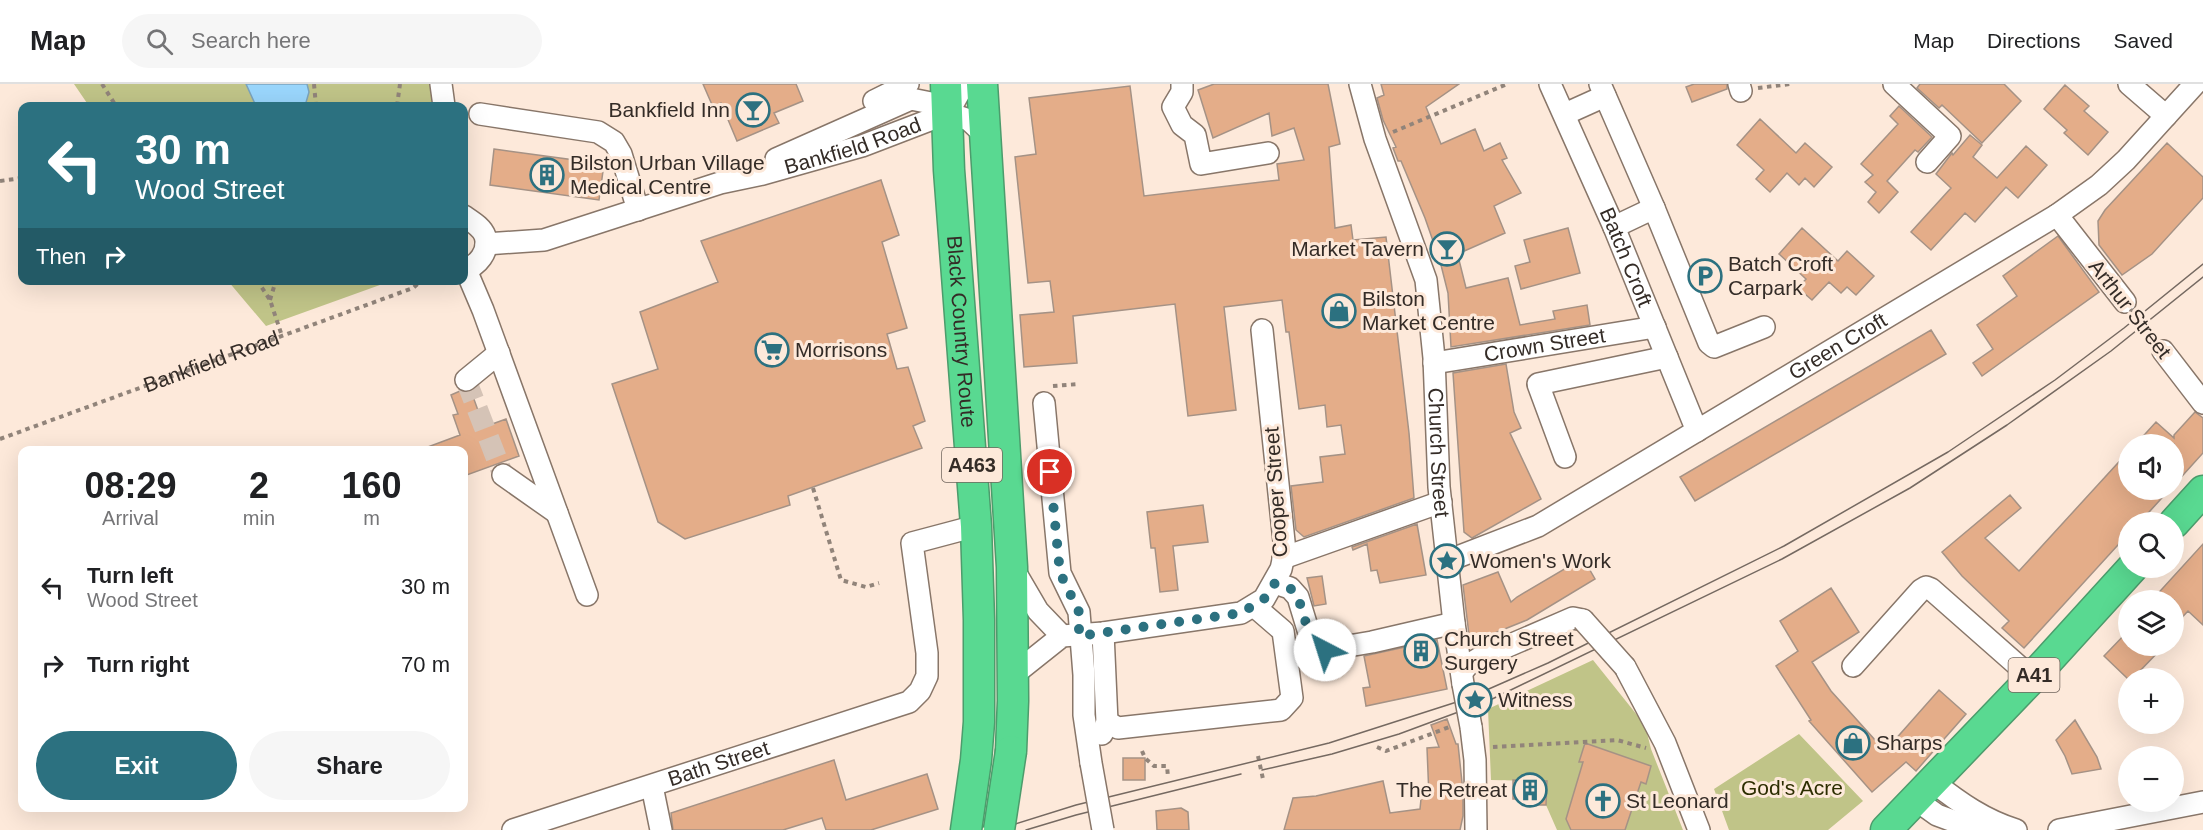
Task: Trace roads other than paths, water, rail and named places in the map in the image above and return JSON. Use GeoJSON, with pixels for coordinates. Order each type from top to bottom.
{"type":"FeatureCollection","features":[{"type":"Feature","properties":{"kind":"highway","name":"Black Country Route"},"geometry":{"type":"LineString","coordinates":[[982,84],[1012,567],[1011,751],[999,830]]}},
{"type":"Feature","properties":{"kind":"highway","name":"Black Country Route"},"geometry":{"type":"LineString","coordinates":[[947,98],[949,170],[976,526],[979,631],[979,722],[966,830]]}},
{"type":"Feature","properties":{"kind":"highway"},"geometry":{"type":"LineString","coordinates":[[2184,512],[2203,491]]}},
{"type":"Feature","properties":{"kind":"highway","name":"A41"},"geometry":{"type":"LineString","coordinates":[[1886,830],[2032,678],[2123,578]]}},
{"type":"Feature","properties":{"kind":"street"},"geometry":{"type":"LineString","coordinates":[[441,84],[443,102]]}},
{"type":"Feature","properties":{"kind":"street","name":"Bankfield Road"},"geometry":{"type":"LineString","coordinates":[[486,244],[544,240],[720,183],[843,114],[908,84]]}},
{"type":"Feature","properties":{"kind":"street"},"geometry":{"type":"LineString","coordinates":[[720,183],[911,99],[936,104],[964,84]]}},
{"type":"Feature","properties":{"kind":"street","name":"Church Street"},"geometry":{"type":"LineString","coordinates":[[1360,84],[1375,139],[1426,280],[1434,363],[1440,502],[1454,623],[1474,748],[1477,789],[1476,830]]}},
{"type":"Feature","properties":{"kind":"street","name":"Batch Croft"},"geometry":{"type":"LineString","coordinates":[[1550,84],[1614,227],[1697,431]]}},
{"type":"Feature","properties":{"kind":"street"},"geometry":{"type":"LineString","coordinates":[[1894,84],[1950,136],[1926,162]]}},
{"type":"Feature","properties":{"kind":"street"},"geometry":{"type":"LineString","coordinates":[[2129,84],[2166,116]]}},
{"type":"Feature","properties":{"kind":"street","name":"Green Croft"},"geometry":{"type":"LineString","coordinates":[[1447,561],[1538,526],[2057,215],[2099,185],[2120,166],[2195,84]]}},
{"type":"Feature","properties":{"kind":"street"},"geometry":{"type":"LineString","coordinates":[[1182,88],[1173,107],[1182,125],[1195,135],[1201,164],[1268,153]]}},
{"type":"Feature","properties":{"kind":"street"},"geometry":{"type":"LineString","coordinates":[[1565,114],[1602,90],[1654,208],[1709,343],[1714,347],[1764,327]]}},
{"type":"Feature","properties":{"kind":"street"},"geometry":{"type":"LineString","coordinates":[[947,98],[987,137]]}},
{"type":"Feature","properties":{"kind":"street"},"geometry":{"type":"LineString","coordinates":[[480,114],[598,132],[614,142],[621,154],[638,210]]}},
{"type":"Feature","properties":{"kind":"street"},"geometry":{"type":"LineString","coordinates":[[1614,227],[1654,208]]}},
{"type":"Feature","properties":{"kind":"street","name":"Arthur Street"},"geometry":{"type":"LineString","coordinates":[[2057,215],[2125,303]]}},
{"type":"Feature","properties":{"kind":"street"},"geometry":{"type":"LineString","coordinates":[[468,219],[480,228],[485,236],[486,244],[481,259],[468,268]]}},
{"type":"Feature","properties":{"kind":"street"},"geometry":{"type":"LineString","coordinates":[[468,277],[499,353],[587,595]]}},
{"type":"Feature","properties":{"kind":"street","name":"Crown Street"},"geometry":{"type":"LineString","coordinates":[[1434,363],[1655,327]]}},
{"type":"Feature","properties":{"kind":"street","name":"Cooper Street"},"geometry":{"type":"LineString","coordinates":[[1262,330],[1285,551],[1275,583]]}},
{"type":"Feature","properties":{"kind":"street","name":"Arthur Street"},"geometry":{"type":"LineString","coordinates":[[2163,351],[2203,403]]}},
{"type":"Feature","properties":{"kind":"street"},"geometry":{"type":"LineString","coordinates":[[466,380],[499,353]]}},
{"type":"Feature","properties":{"kind":"street"},"geometry":{"type":"LineString","coordinates":[[1565,457],[1538,384],[1667,357]]}},
{"type":"Feature","properties":{"kind":"street"},"geometry":{"type":"LineString","coordinates":[[1044,403],[1060,573],[1079,612],[1071,636]]}},
{"type":"Feature","properties":{"kind":"street"},"geometry":{"type":"LineString","coordinates":[[503,475],[557,513]]}},
{"type":"Feature","properties":{"kind":"street"},"geometry":{"type":"LineString","coordinates":[[1283,558],[1440,502]]}},
{"type":"Feature","properties":{"kind":"street","name":"Bath Street"},"geometry":{"type":"LineString","coordinates":[[513,830],[909,702],[920,691],[927,676],[927,653],[912,543],[976,526]]}},
{"type":"Feature","properties":{"kind":"street"},"geometry":{"type":"LineString","coordinates":[[1012,567],[1038,611],[1071,636],[1084,675],[1084,715],[1103,830]]}},
{"type":"Feature","properties":{"kind":"street"},"geometry":{"type":"LineString","coordinates":[[1013,675],[1071,636],[1241,613],[1264,599],[1275,583],[1290,588],[1298,597],[1312,643],[1325,650],[1454,623]]}},
{"type":"Feature","properties":{"kind":"street"},"geometry":{"type":"LineString","coordinates":[[1853,666],[1926,587],[2032,678]]}},
{"type":"Feature","properties":{"kind":"street"},"geometry":{"type":"LineString","coordinates":[[1107,722],[1118,728],[1281,710],[1292,698],[1284,631],[1254,606]]}},
{"type":"Feature","properties":{"kind":"street"},"geometry":{"type":"LineString","coordinates":[[1463,678],[1468,665],[1478,659],[1573,618],[1582,620],[1625,667],[1667,749],[1699,830]]}},
{"type":"Feature","properties":{"kind":"street"},"geometry":{"type":"LineString","coordinates":[[1091,763],[1107,722],[1103,633]]}},
{"type":"Feature","properties":{"kind":"street"},"geometry":{"type":"LineString","coordinates":[[652,786],[661,830]]}},
{"type":"Feature","properties":{"kind":"street"},"geometry":{"type":"LineString","coordinates":[[1925,791],[1937,815],[1978,830]]}},
{"type":"Feature","properties":{"kind":"street"},"geometry":{"type":"LineString","coordinates":[[1925,791],[1960,804],[1983,817],[2016,830]]}},
{"type":"Feature","properties":{"kind":"street"},"geometry":{"type":"LineString","coordinates":[[2059,830],[2203,802]]}},
{"type":"Feature","properties":{"kind":"water"},"geometry":{"type":"Polygon","coordinates":[[[246,84],[307,84],[309,92],[306,102],[254,102],[246,84]]]}},
{"type":"Feature","properties":{"kind":"tunnel"},"geometry":{"type":"LineString","coordinates":[[466,380],[503,475]]}},
{"type":"Feature","properties":{"kind":"tram line"},"geometry":{"type":"LineString","coordinates":[[996,830],[1076,805],[1329,743],[1466,699],[1548,663],[1784,546],[1948,452],[2055,380],[2203,264]]}},
{"type":"Feature","properties":{"kind":"tram line"},"geometry":{"type":"LineString","coordinates":[[1262,770],[1332,754],[1399,734],[1488,701],[1782,559],[1910,488],[2007,425],[2111,351],[2203,277]]}},
{"type":"Feature","properties":{"kind":"tram line"},"geometry":{"type":"LineString","coordinates":[[1026,830],[1076,815],[1241,774]]}},
{"type":"Feature","properties":{"kind":"place","name":"Bankfield Inn"},"geometry":{"type":"Point","coordinates":[753,110]}},
{"type":"Feature","properties":{"kind":"place","name":"Bilston Urban Village Medical Centre"},"geometry":{"type":"Point","coordinates":[547,175]}},
{"type":"Feature","properties":{"kind":"place","name":"Market Tavern"},"geometry":{"type":"Point","coordinates":[1447,249]}},
{"type":"Feature","properties":{"kind":"place","name":"Batch Croft Carpark"},"geometry":{"type":"Point","coordinates":[1705,276]}},
{"type":"Feature","properties":{"kind":"place","name":"Bilston Market Centre"},"geometry":{"type":"Point","coordinates":[1339,311]}},
{"type":"Feature","properties":{"kind":"place","name":"Morrisons"},"geometry":{"type":"Point","coordinates":[772,350]}},
{"type":"Feature","properties":{"kind":"place","name":"Women's Work"},"geometry":{"type":"Point","coordinates":[1447,561]}},
{"type":"Feature","properties":{"kind":"place","name":"Church Street Surgery"},"geometry":{"type":"Point","coordinates":[1421,651]}},
{"type":"Feature","properties":{"kind":"place","name":"Witness"},"geometry":{"type":"Point","coordinates":[1475,700]}},
{"type":"Feature","properties":{"kind":"place","name":"Sharps"},"geometry":{"type":"Point","coordinates":[1853,743]}},
{"type":"Feature","properties":{"kind":"place","name":"The Retreat"},"geometry":{"type":"Point","coordinates":[1530,790]}},
{"type":"Feature","properties":{"kind":"place","name":"St Leonard"},"geometry":{"type":"Point","coordinates":[1603,801]}},
{"type":"Feature","properties":{"kind":"park label","name":"God's Acre"},"geometry":{"type":"Point","coordinates":[1792,788]}}]}
